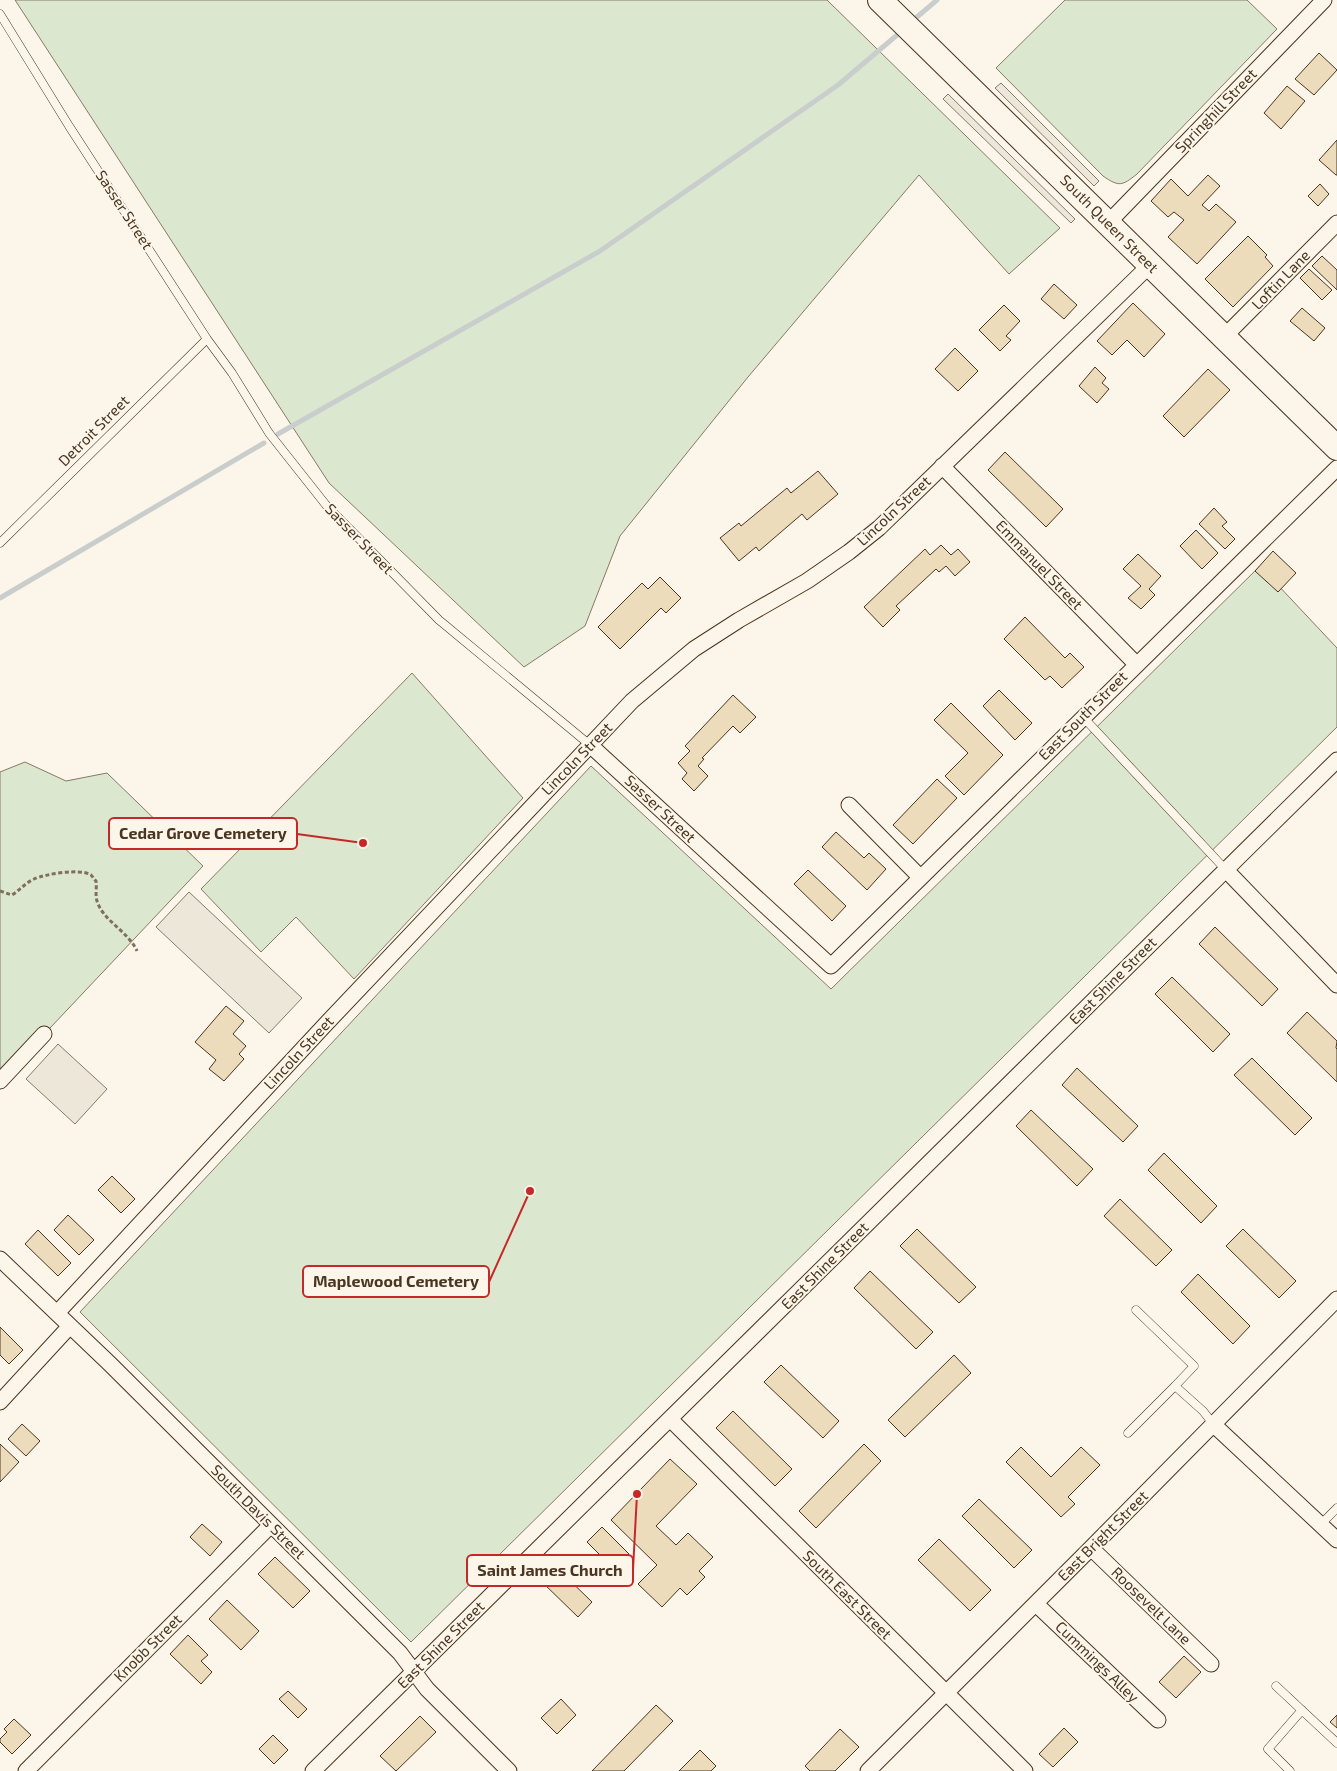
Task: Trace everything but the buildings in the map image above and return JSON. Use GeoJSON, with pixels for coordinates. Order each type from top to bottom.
{"type":"FeatureCollection","features":[{"type":"Feature","properties":{"kind":"main road","name":"South Queen Street"},"geometry":{"type":"LineString","coordinates":[[880,0],[1337,448]]}},
{"type":"Feature","properties":{"kind":"street","name":"Springhill Street"},"geometry":{"type":"LineString","coordinates":[[1108,223],[1324,0]]}},
{"type":"Feature","properties":{"kind":"street","name":"Loftin Lane"},"geometry":{"type":"LineString","coordinates":[[1224,338],[1337,223]]}},
{"type":"Feature","properties":{"kind":"street","name":"Lincoln Street"},"geometry":{"type":"LineString","coordinates":[[57,1313],[331,1019],[632,701],[694,649],[739,620],[807,581],[850,552],[879,528],[1150,265]]}},
{"type":"Feature","properties":{"kind":"street","name":"Emmanuel Street"},"geometry":{"type":"LineString","coordinates":[[942,466],[1136,664]]}},
{"type":"Feature","properties":{"kind":"street","name":"East South Street"},"geometry":{"type":"LineString","coordinates":[[831,966],[1337,468]]}},
{"type":"Feature","properties":{"kind":"street","name":"Sasser Street"},"geometry":{"type":"LineString","coordinates":[[590,745],[831,966]]}},
{"type":"Feature","properties":{"kind":"street","name":"East Shine Street"},"geometry":{"type":"LineString","coordinates":[[313,1771],[1337,760]]}},
{"type":"Feature","properties":{"kind":"street"},"geometry":{"type":"LineString","coordinates":[[849,805],[920,878]]}},
{"type":"Feature","properties":{"kind":"street"},"geometry":{"type":"LineString","coordinates":[[1226,870],[1337,985]]}},
{"type":"Feature","properties":{"kind":"street"},"geometry":{"type":"LineString","coordinates":[[0,1081],[44,1034]]}},
{"type":"Feature","properties":{"kind":"street","name":"South Davis Street"},"geometry":{"type":"LineString","coordinates":[[0,1259],[57,1313],[396,1649],[427,1689],[509,1771]]}},
{"type":"Feature","properties":{"kind":"street","name":"East Bright Street"},"geometry":{"type":"LineString","coordinates":[[868,1771],[1214,1425],[1337,1299]]}},
{"type":"Feature","properties":{"kind":"street"},"geometry":{"type":"LineString","coordinates":[[0,1402],[70,1326]]}},
{"type":"Feature","properties":{"kind":"street","name":"South East Street"},"geometry":{"type":"LineString","coordinates":[[670,1418],[1025,1771]]}},
{"type":"Feature","properties":{"kind":"street"},"geometry":{"type":"LineString","coordinates":[[1214,1425],[1337,1540]]}},
{"type":"Feature","properties":{"kind":"street","name":"Knobb Street"},"geometry":{"type":"LineString","coordinates":[[26,1771],[271,1525]]}},
{"type":"Feature","properties":{"kind":"street","name":"Roosevelt Lane"},"geometry":{"type":"LineString","coordinates":[[1091,1548],[1211,1664]]}},
{"type":"Feature","properties":{"kind":"street","name":"Cummings Alley"},"geometry":{"type":"LineString","coordinates":[[1036,1604],[1158,1720]]}},
{"type":"Feature","properties":{"kind":"lane","name":"Sasser Street"},"geometry":{"type":"LineString","coordinates":[[0,14],[69,126],[207,339],[232,373],[269,433],[326,505],[439,620],[590,745]]}},
{"type":"Feature","properties":{"kind":"lane","name":"Detroit Street"},"geometry":{"type":"LineString","coordinates":[[0,543],[207,339]]}},
{"type":"Feature","properties":{"kind":"lane"},"geometry":{"type":"LineString","coordinates":[[1083,717],[1226,870]]}},
{"type":"Feature","properties":{"kind":"lane"},"geometry":{"type":"LineString","coordinates":[[1128,1433],[1194,1366],[1136,1310]]}},
{"type":"Feature","properties":{"kind":"lane"},"geometry":{"type":"LineString","coordinates":[[1175,1386],[1203,1411],[1214,1425]]}},
{"type":"Feature","properties":{"kind":"lane"},"geometry":{"type":"LineString","coordinates":[[1320,1525],[1337,1508]]}},
{"type":"Feature","properties":{"kind":"lane"},"geometry":{"type":"LineString","coordinates":[[1276,1686],[1337,1743]]}},
{"type":"Feature","properties":{"kind":"lane"},"geometry":{"type":"LineString","coordinates":[[1290,1771],[1268,1749],[1302,1710]]}},
{"type":"Feature","properties":{"kind":"path"},"geometry":{"type":"LineString","coordinates":[[0,891],[12,895],[35,879],[59,873],[80,872],[91,874],[96,881],[96,899],[100,908],[128,936],[137,951]]}},
{"type":"Feature","properties":{"kind":"green space"},"geometry":{"type":"Polygon","coordinates":[[[15,0],[827,0],[1060,228],[1009,274],[919,175],[748,377],[620,536],[585,626],[524,667],[329,483],[15,0]]]}},
{"type":"Feature","properties":{"kind":"green space"},"geometry":{"type":"Polygon","coordinates":[[[1065,0],[1247,0],[1277,29],[1137,174],[1120,184],[1103,176],[996,68],[1065,0]]]}},
{"type":"Feature","properties":{"kind":"green space"},"geometry":{"type":"Polygon","coordinates":[[[1260,566],[1337,648],[1337,727],[411,1642],[80,1312],[591,766],[831,989],[1260,566]]]}},
{"type":"Feature","properties":{"kind":"green space"},"geometry":{"type":"Polygon","coordinates":[[[412,673],[523,798],[354,979],[296,917],[261,952],[201,889],[412,673]]]}},
{"type":"Feature","properties":{"kind":"green space"},"geometry":{"type":"Polygon","coordinates":[[[25,762],[66,781],[107,773],[203,866],[0,1081],[0,772],[25,762]]]}},
{"type":"Feature","properties":{"kind":"shaded area"},"geometry":{"type":"Polygon","coordinates":[[[1001,83],[1099,181],[1094,186],[995,88],[1001,83]]]}},
{"type":"Feature","properties":{"kind":"shaded area"},"geometry":{"type":"Polygon","coordinates":[[[948,94],[1075,219],[1071,223],[943,99],[948,94]]]}},
{"type":"Feature","properties":{"kind":"shaded area"},"geometry":{"type":"Polygon","coordinates":[[[189,892],[302,998],[269,1033],[156,927],[189,892]]]}},
{"type":"Feature","properties":{"kind":"shaded area"},"geometry":{"type":"Polygon","coordinates":[[[58,1044],[107,1089],[75,1124],[26,1079],[58,1044]]]}},
{"type":"Feature","properties":{"kind":"waterway"},"geometry":{"type":"LineString","coordinates":[[911,22],[937,0]]}},
{"type":"Feature","properties":{"kind":"waterway"},"geometry":{"type":"LineString","coordinates":[[278,434],[600,251],[838,85],[903,30]]}},
{"type":"Feature","properties":{"kind":"waterway"},"geometry":{"type":"LineString","coordinates":[[0,598],[264,443]]}},
{"type":"Feature","properties":{"kind":"place","name":"Cedar Grove Cemetery"},"geometry":{"type":"Point","coordinates":[363,843]}},
{"type":"Feature","properties":{"kind":"place","name":"Maplewood Cemetery"},"geometry":{"type":"Point","coordinates":[530,1191]}},
{"type":"Feature","properties":{"kind":"place","name":"Saint James Church"},"geometry":{"type":"Point","coordinates":[637,1494]}}]}
